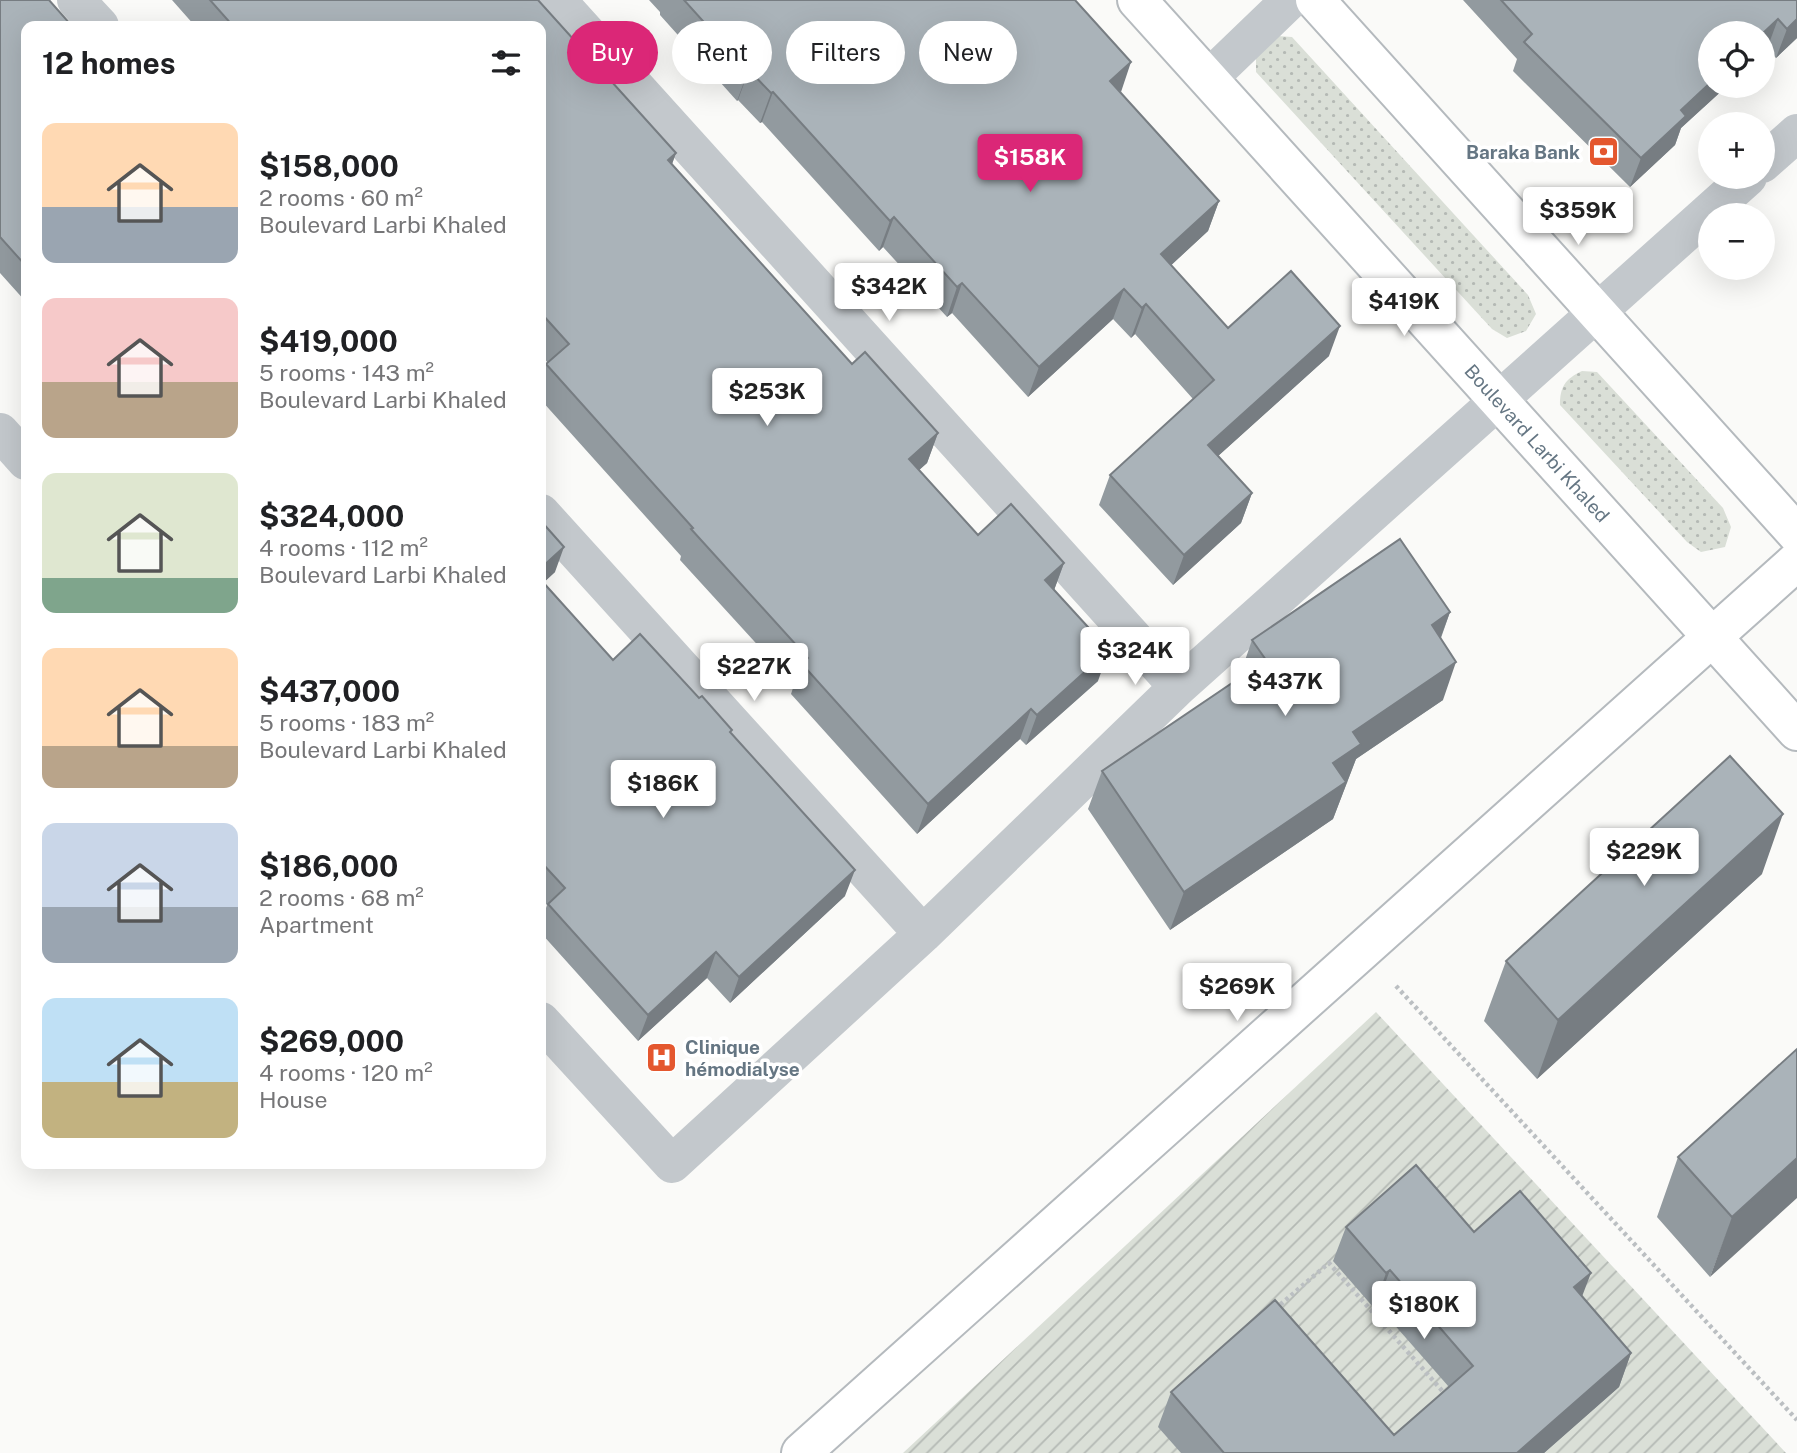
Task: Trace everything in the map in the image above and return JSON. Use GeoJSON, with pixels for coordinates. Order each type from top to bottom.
{"type":"FeatureCollection","features":[{"type":"Feature","properties":{"kind":"main road","name":"Boulevard Larbi Khaled"},"geometry":{"type":"LineString","coordinates":[[1138,0],[1797,731]]}},
{"type":"Feature","properties":{"kind":"main road"},"geometry":{"type":"LineString","coordinates":[[1315,0],[1797,534]]}},
{"type":"Feature","properties":{"kind":"main road"},"geometry":{"type":"LineString","coordinates":[[801,1453],[1797,561]]}},
{"type":"Feature","properties":{"kind":"street"},"geometry":{"type":"LineString","coordinates":[[76,0],[95,21]]}},
{"type":"Feature","properties":{"kind":"street"},"geometry":{"type":"LineString","coordinates":[[557,0],[1178,687]]}},
{"type":"Feature","properties":{"kind":"street"},"geometry":{"type":"LineString","coordinates":[[1209,78],[1290,0]]}},
{"type":"Feature","properties":{"kind":"street"},"geometry":{"type":"LineString","coordinates":[[1775,152],[1797,133]]}},
{"type":"Feature","properties":{"kind":"street"},"geometry":{"type":"LineString","coordinates":[[546,1026],[672,1164],[923,934],[1178,687],[1735,189]]}},
{"type":"Feature","properties":{"kind":"street"},"geometry":{"type":"LineString","coordinates":[[0,432],[21,455]]}},
{"type":"Feature","properties":{"kind":"street"},"geometry":{"type":"LineString","coordinates":[[546,519],[923,934]]}},
{"type":"Feature","properties":{"kind":"path"},"geometry":{"type":"LineString","coordinates":[[1363,950],[1797,1420]]}},
{"type":"Feature","properties":{"kind":"path"},"geometry":{"type":"LineString","coordinates":[[1268,1316],[1329,1262],[1452,1403]]}},
{"type":"Feature","properties":{"kind":"shaded area"},"geometry":{"type":"Polygon","coordinates":[[[1278,36],[1292,37],[1528,295],[1536,314],[1526,331],[1507,338],[1492,329],[1256,72],[1256,56],[1278,36]]]}},
{"type":"Feature","properties":{"kind":"shaded area"},"geometry":{"type":"Polygon","coordinates":[[[1582,371],[1597,372],[1723,508],[1731,527],[1725,547],[1701,552],[1687,542],[1560,405],[1565,384],[1582,371]]]}},
{"type":"Feature","properties":{"kind":"shaded area"},"geometry":{"type":"Polygon","coordinates":[[[1376,1012],[1786,1453],[903,1453],[1376,1012]]]}},
{"type":"Feature","properties":{"kind":"building"},"geometry":{"type":"Polygon","coordinates":[[[0,0],[49,0],[68,21],[21,21],[21,260],[0,237],[0,0]]]}},
{"type":"Feature","properties":{"kind":"building"},"geometry":{"type":"Polygon","coordinates":[[[210,0],[538,0],[567,32],[567,84],[614,84],[676,153],[668,160],[852,364],[865,352],[938,433],[909,459],[978,535],[1011,504],[1064,563],[1045,580],[1109,650],[1037,715],[1031,709],[928,804],[802,664],[808,658],[546,364],[569,344],[546,319],[546,21],[229,21],[210,0]]]}},
{"type":"Feature","properties":{"kind":"building"},"geometry":{"type":"Polygon","coordinates":[[[684,0],[1075,0],[1131,62],[1110,81],[1219,201],[1161,254],[1228,328],[1291,271],[1340,326],[1208,445],[1252,493],[1184,555],[1110,475],[1214,380],[1146,304],[1142,308],[1124,289],[1039,367],[962,283],[957,287],[894,217],[890,221],[773,92],[762,84],[772,84],[772,21],[703,21],[684,0]]]}},
{"type":"Feature","properties":{"kind":"building"},"geometry":{"type":"Polygon","coordinates":[[[1501,0],[1797,0],[1797,19],[1787,29],[1778,19],[1775,22],[1698,21],[1698,94],[1681,110],[1686,116],[1641,158],[1524,42],[1532,34],[1501,0]]]}},
{"type":"Feature","properties":{"kind":"building"},"geometry":{"type":"Polygon","coordinates":[[[546,527],[564,547],[546,563],[546,527]]]}},
{"type":"Feature","properties":{"kind":"building"},"geometry":{"type":"Polygon","coordinates":[[[1400,539],[1450,612],[1432,625],[1456,662],[1353,732],[1361,744],[1333,763],[1346,782],[1184,892],[1102,771],[1266,660],[1252,640],[1400,539]]]}},
{"type":"Feature","properties":{"kind":"building"},"geometry":{"type":"Polygon","coordinates":[[[546,586],[613,660],[640,634],[699,698],[702,696],[732,730],[730,732],[855,870],[739,977],[716,952],[648,1015],[548,904],[565,888],[546,867],[546,586]]]}},
{"type":"Feature","properties":{"kind":"building"},"geometry":{"type":"Polygon","coordinates":[[[1730,756],[1783,814],[1558,1020],[1506,961],[1730,756]]]}},
{"type":"Feature","properties":{"kind":"building"},"geometry":{"type":"Polygon","coordinates":[[[1797,1049],[1797,1158],[1732,1217],[1678,1157],[1797,1049]]]}},
{"type":"Feature","properties":{"kind":"building"},"geometry":{"type":"Polygon","coordinates":[[[1416,1165],[1474,1232],[1520,1191],[1591,1273],[1574,1287],[1631,1353],[1517,1453],[1224,1453],[1171,1392],[1275,1300],[1394,1435],[1473,1366],[1390,1270],[1386,1273],[1346,1227],[1416,1165]]]}},
{"type":"Feature","properties":{"kind":"place","name":"Baraka Bank"},"geometry":{"type":"Point","coordinates":[1603,152]}},
{"type":"Feature","properties":{"kind":"place","name":"Clinique hémodialyse"},"geometry":{"type":"Point","coordinates":[662,1058]}}]}
